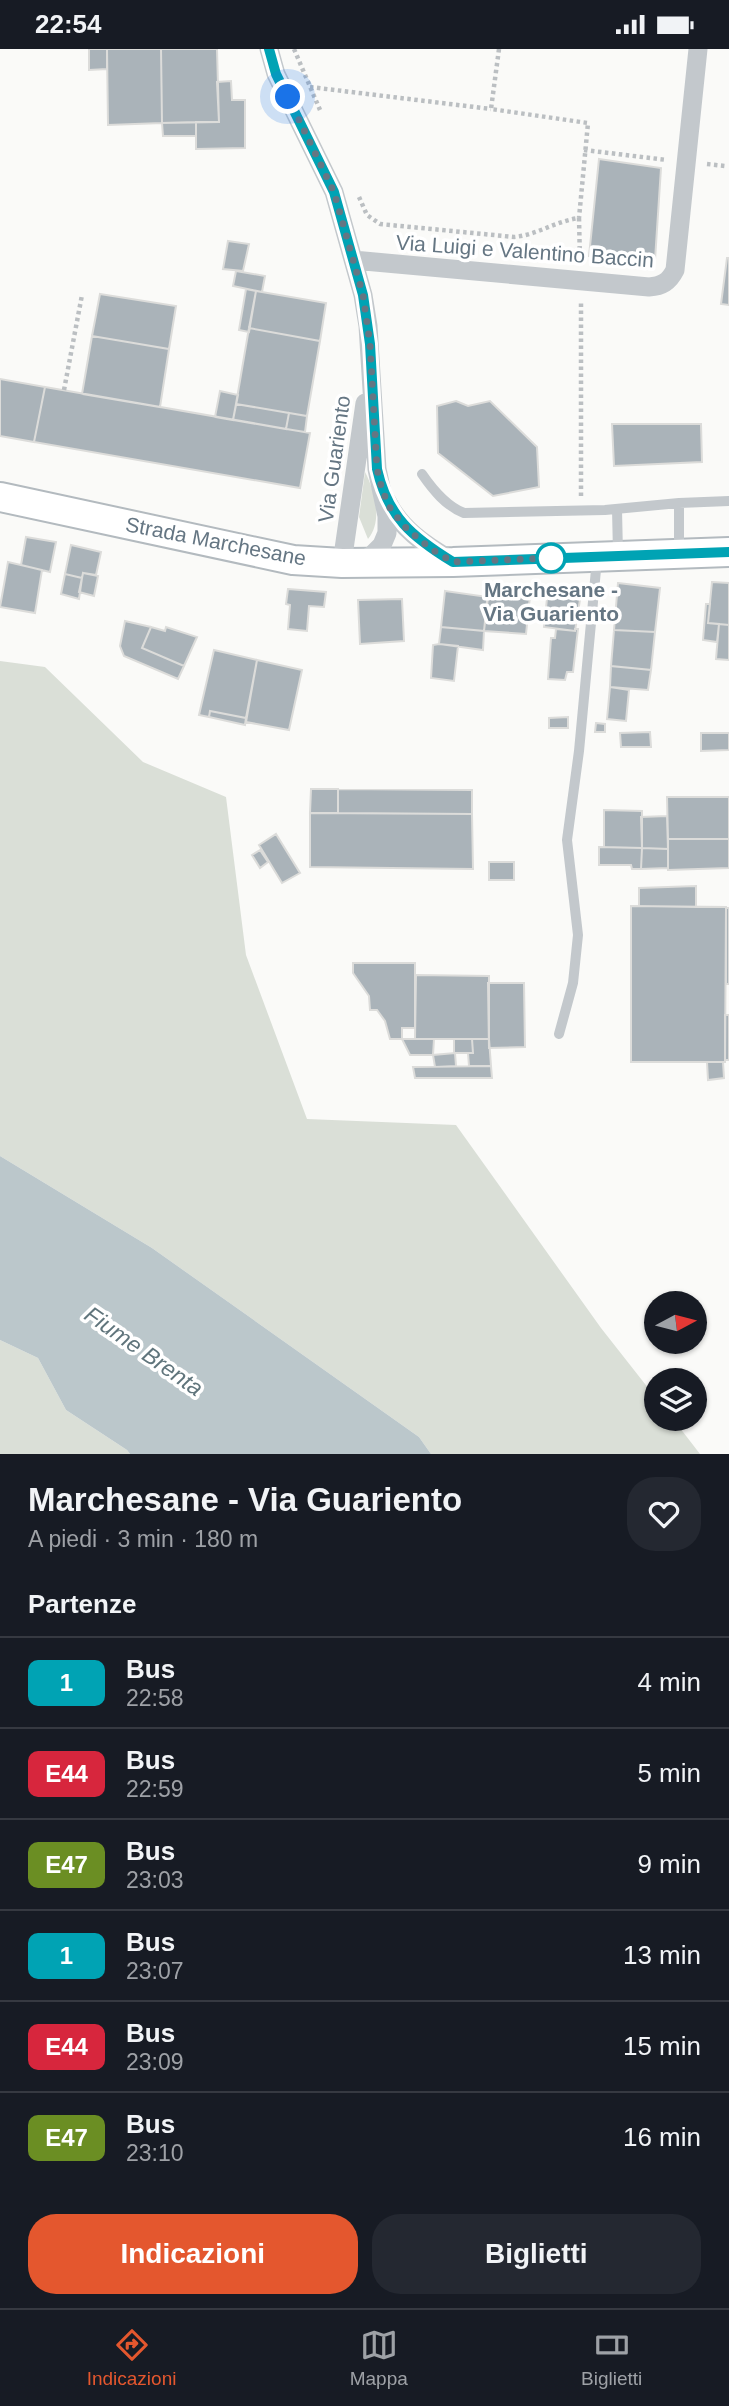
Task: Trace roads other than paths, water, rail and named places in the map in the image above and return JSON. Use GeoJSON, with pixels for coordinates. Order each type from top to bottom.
{"type":"FeatureCollection","features":[{"type":"Feature","properties":{"kind":"main road","name":"Strada Marchesane"},"geometry":{"type":"LineString","coordinates":[[0,497],[292,560],[352,563],[453,562],[729,552]]}},
{"type":"Feature","properties":{"kind":"street","name":"Via Guariento"},"geometry":{"type":"LineString","coordinates":[[269,49],[276,74],[334,192],[363,295],[371,361],[377,469],[387,516],[387,533],[377,550],[352,563]]}},
{"type":"Feature","properties":{"kind":"street","name":"Via Luigi e Valentino Baccin"},"geometry":{"type":"LineString","coordinates":[[353,260],[649,287],[664,284],[671,278],[674,269],[698,49]]}},
{"type":"Feature","properties":{"kind":"street","name":"Via Guariento"},"geometry":{"type":"LineString","coordinates":[[352,563],[371,361]]}},
{"type":"Feature","properties":{"kind":"street","name":"Via Guariento"},"geometry":{"type":"LineString","coordinates":[[382,490],[391,510],[407,529],[431,549],[453,562]]}},
{"type":"Feature","properties":{"kind":"lane"},"geometry":{"type":"LineString","coordinates":[[422,474],[433,490],[456,510],[464,513],[617,509],[679,503],[729,502]]}},
{"type":"Feature","properties":{"kind":"lane"},"geometry":{"type":"LineString","coordinates":[[679,503],[680,554]]}},
{"type":"Feature","properties":{"kind":"lane"},"geometry":{"type":"LineString","coordinates":[[559,1034],[573,983],[578,936],[568,840],[593,609],[617,509]]}},
{"type":"Feature","properties":{"kind":"water","name":"Fiume Brenta"},"geometry":{"type":"Polygon","coordinates":[[[0,1156],[152,1248],[419,1437],[431,1454],[130,1454],[66,1410],[38,1358],[0,1340],[0,1156]]]}},
{"type":"Feature","properties":{"kind":"place","name":"Marchesane - Via Guariento"},"geometry":{"type":"Point","coordinates":[551,558]}}]}
